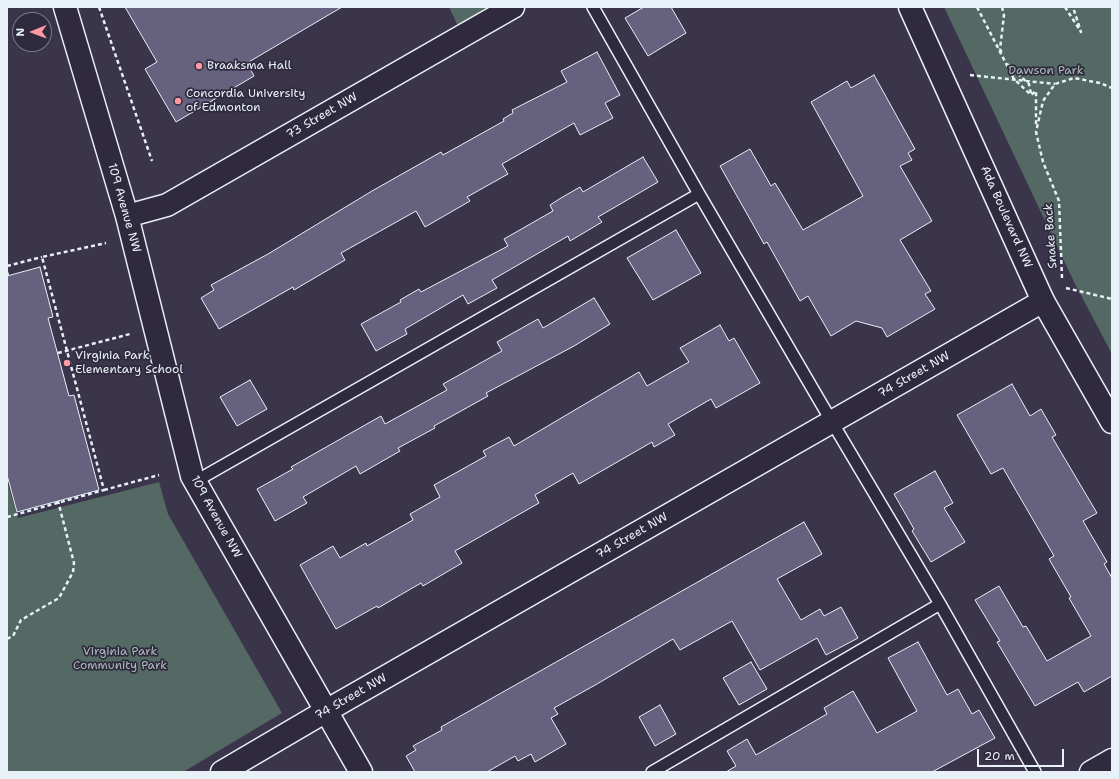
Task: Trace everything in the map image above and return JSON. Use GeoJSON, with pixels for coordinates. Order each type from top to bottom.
{"type":"FeatureCollection","features":[{"type":"Feature","properties":{"kind":"street","name":"109 Avenue NW"},"geometry":{"type":"LineString","coordinates":[[65,7],[129,226],[192,476],[361,772]]}},
{"type":"Feature","properties":{"kind":"street","name":"73 Street NW"},"geometry":{"type":"LineString","coordinates":[[129,226],[167,206],[513,7]]}},
{"type":"Feature","properties":{"kind":"street","name":"Ada Boulevard NW"},"geometry":{"type":"LineString","coordinates":[[910,7],[1043,301],[1112,422]]}},
{"type":"Feature","properties":{"kind":"street","name":"74 Street NW"},"geometry":{"type":"LineString","coordinates":[[222,772],[1043,301]]}},
{"type":"Feature","properties":{"kind":"street"},"geometry":{"type":"LineString","coordinates":[[1091,772],[1112,760]]}},
{"type":"Feature","properties":{"kind":"lane"},"geometry":{"type":"LineString","coordinates":[[593,7],[832,422],[940,604],[1035,772]]}},
{"type":"Feature","properties":{"kind":"lane"},"geometry":{"type":"LineString","coordinates":[[196,481],[700,194]]}},
{"type":"Feature","properties":{"kind":"lane"},"geometry":{"type":"LineString","coordinates":[[652,772],[940,604]]}},
{"type":"Feature","properties":{"kind":"path"},"geometry":{"type":"LineString","coordinates":[[99,7],[152,161]]}},
{"type":"Feature","properties":{"kind":"path"},"geometry":{"type":"LineString","coordinates":[[977,7],[1014,79],[1031,95]]}},
{"type":"Feature","properties":{"kind":"path"},"geometry":{"type":"LineString","coordinates":[[1002,7],[1004,15],[1000,49],[1007,64],[1029,84],[1031,95]]}},
{"type":"Feature","properties":{"kind":"path"},"geometry":{"type":"LineString","coordinates":[[1065,7],[1081,32],[1073,7]]}},
{"type":"Feature","properties":{"kind":"path"},"geometry":{"type":"LineString","coordinates":[[969,75],[1056,84],[1074,78],[1100,83],[1112,88]]}},
{"type":"Feature","properties":{"kind":"path","name":"Snake Back"},"geometry":{"type":"LineString","coordinates":[[1056,84],[1043,101],[1036,132],[1043,162],[1059,202],[1063,280]]}},
{"type":"Feature","properties":{"kind":"path"},"geometry":{"type":"LineString","coordinates":[[1031,95],[1036,91],[1036,132]]}},
{"type":"Feature","properties":{"kind":"path"},"geometry":{"type":"LineString","coordinates":[[7,266],[42,257],[129,226]]}},
{"type":"Feature","properties":{"kind":"path"},"geometry":{"type":"LineString","coordinates":[[42,257],[104,490]]}},
{"type":"Feature","properties":{"kind":"path"},"geometry":{"type":"LineString","coordinates":[[7,272],[8,276]]}},
{"type":"Feature","properties":{"kind":"path"},"geometry":{"type":"LineString","coordinates":[[1063,287],[1112,299]]}},
{"type":"Feature","properties":{"kind":"path"},"geometry":{"type":"LineString","coordinates":[[58,353],[155,327]]}},
{"type":"Feature","properties":{"kind":"path"},"geometry":{"type":"LineString","coordinates":[[7,517],[159,475]]}},
{"type":"Feature","properties":{"kind":"path"},"geometry":{"type":"LineString","coordinates":[[7,638],[13,636],[21,620],[58,598],[73,572],[74,563],[58,502]]}},
{"type":"Feature","properties":{"kind":"green space"},"geometry":{"type":"Polygon","coordinates":[[[449,7],[513,7],[462,35],[449,7]]]}},
{"type":"Feature","properties":{"kind":"green space","name":"Dawson Park"},"geometry":{"type":"Polygon","coordinates":[[[944,7],[1112,7],[1112,354],[1074,282],[944,7]]]}},
{"type":"Feature","properties":{"kind":"green space","name":"Virginia Park Community Park"},"geometry":{"type":"Polygon","coordinates":[[[7,481],[18,518],[159,482],[168,514],[282,713],[183,772],[7,772],[7,481]]]}},
{"type":"Feature","properties":{"kind":"building","name":"Concordia University of Edmonton"},"geometry":{"type":"Polygon","coordinates":[[[125,7],[342,7],[247,63],[254,76],[176,122],[145,69],[157,62],[125,7]]]}},
{"type":"Feature","properties":{"kind":"building"},"geometry":{"type":"Polygon","coordinates":[[[644,7],[671,7],[686,33],[648,56],[625,18],[644,7]]]}},
{"type":"Feature","properties":{"kind":"building"},"geometry":{"type":"Polygon","coordinates":[[[597,52],[620,95],[605,103],[613,118],[580,135],[574,123],[502,164],[508,174],[467,197],[470,201],[425,227],[416,211],[341,253],[345,260],[294,290],[293,287],[219,329],[201,298],[214,290],[211,285],[268,254],[372,191],[441,152],[443,155],[504,121],[503,119],[513,113],[512,110],[567,82],[561,71],[597,52]]]}},
{"type":"Feature","properties":{"kind":"building"},"geometry":{"type":"Polygon","coordinates":[[[874,75],[915,149],[908,153],[912,160],[900,166],[932,221],[900,240],[931,291],[925,294],[935,309],[887,337],[882,328],[856,321],[831,336],[808,296],[800,301],[767,242],[764,244],[720,166],[750,149],[771,186],[775,183],[803,230],[863,196],[811,102],[847,81],[851,88],[874,75]]]}},
{"type":"Feature","properties":{"kind":"building"},"geometry":{"type":"Polygon","coordinates":[[[643,157],[658,182],[598,217],[602,222],[570,241],[568,236],[492,280],[497,288],[468,304],[463,295],[405,329],[407,334],[376,351],[361,324],[401,302],[400,300],[419,289],[421,292],[508,246],[504,239],[553,211],[550,205],[580,187],[583,192],[643,157]]]}},
{"type":"Feature","properties":{"kind":"building"},"geometry":{"type":"Polygon","coordinates":[[[676,230],[701,273],[653,300],[627,258],[676,230]]]}},
{"type":"Feature","properties":{"kind":"building","name":"Virginia Park Elementary School"},"geometry":{"type":"Polygon","coordinates":[[[40,267],[53,317],[48,318],[69,396],[74,395],[99,490],[17,512],[7,475],[7,276],[40,267]]]}},
{"type":"Feature","properties":{"kind":"building"},"geometry":{"type":"Polygon","coordinates":[[[594,298],[610,324],[574,346],[486,393],[488,396],[434,426],[435,428],[398,448],[400,451],[360,474],[356,466],[303,497],[307,503],[275,521],[257,489],[293,469],[291,467],[381,416],[385,424],[447,390],[443,384],[502,351],[497,342],[538,319],[543,328],[594,298]]]}},
{"type":"Feature","properties":{"kind":"building"},"geometry":{"type":"Polygon","coordinates":[[[720,325],[729,341],[734,338],[760,383],[716,408],[711,399],[668,424],[675,435],[654,447],[652,442],[579,484],[573,473],[535,495],[539,503],[455,551],[462,563],[423,586],[421,583],[378,608],[377,606],[336,629],[300,565],[333,546],[340,558],[366,543],[367,546],[413,520],[410,514],[440,497],[434,485],[486,456],[483,451],[509,437],[514,446],[639,372],[647,386],[689,362],[680,348],[720,325]]]}},
{"type":"Feature","properties":{"kind":"building"},"geometry":{"type":"Polygon","coordinates":[[[250,380],[267,409],[237,426],[220,397],[250,380]]]}},
{"type":"Feature","properties":{"kind":"building"},"geometry":{"type":"Polygon","coordinates":[[[1012,384],[1030,416],[1041,409],[1056,435],[1052,437],[1097,513],[1083,521],[1107,562],[1104,564],[1112,578],[1112,676],[1084,692],[1078,682],[1035,706],[997,642],[1000,641],[975,600],[999,586],[1023,627],[1026,626],[1047,661],[1091,636],[1049,559],[1054,556],[1003,468],[991,474],[957,415],[1012,384]]]}},
{"type":"Feature","properties":{"kind":"building"},"geometry":{"type":"Polygon","coordinates":[[[935,471],[953,503],[944,508],[965,542],[931,562],[912,531],[914,529],[894,494],[935,471]]]}},
{"type":"Feature","properties":{"kind":"building"},"geometry":{"type":"Polygon","coordinates":[[[804,522],[822,554],[777,579],[801,620],[820,609],[824,616],[841,607],[858,638],[826,655],[817,638],[760,670],[732,621],[680,650],[673,639],[554,708],[558,714],[551,718],[566,744],[535,762],[531,754],[518,761],[515,756],[487,772],[415,772],[406,756],[416,750],[413,746],[442,730],[441,727],[804,522]]]}},
{"type":"Feature","properties":{"kind":"building"},"geometry":{"type":"Polygon","coordinates":[[[918,642],[947,695],[958,689],[972,714],[979,710],[995,738],[932,772],[726,772],[736,766],[727,751],[747,739],[756,755],[827,714],[824,708],[853,691],[877,733],[917,711],[888,658],[918,642]]]}},
{"type":"Feature","properties":{"kind":"building"},"geometry":{"type":"Polygon","coordinates":[[[751,662],[767,689],[739,705],[723,678],[751,662]]]}},
{"type":"Feature","properties":{"kind":"building"},"geometry":{"type":"Polygon","coordinates":[[[660,705],[676,734],[655,746],[639,717],[660,705]]]}},
{"type":"Feature","properties":{"kind":"place","name":"Braaksma Hall"},"geometry":{"type":"Point","coordinates":[199,66]}},
{"type":"Feature","properties":{"kind":"place","name":"Concordia University of Edmonton"},"geometry":{"type":"Point","coordinates":[178,101]}},
{"type":"Feature","properties":{"kind":"place","name":"Virginia Park Elementary School"},"geometry":{"type":"Point","coordinates":[67,363]}}]}
